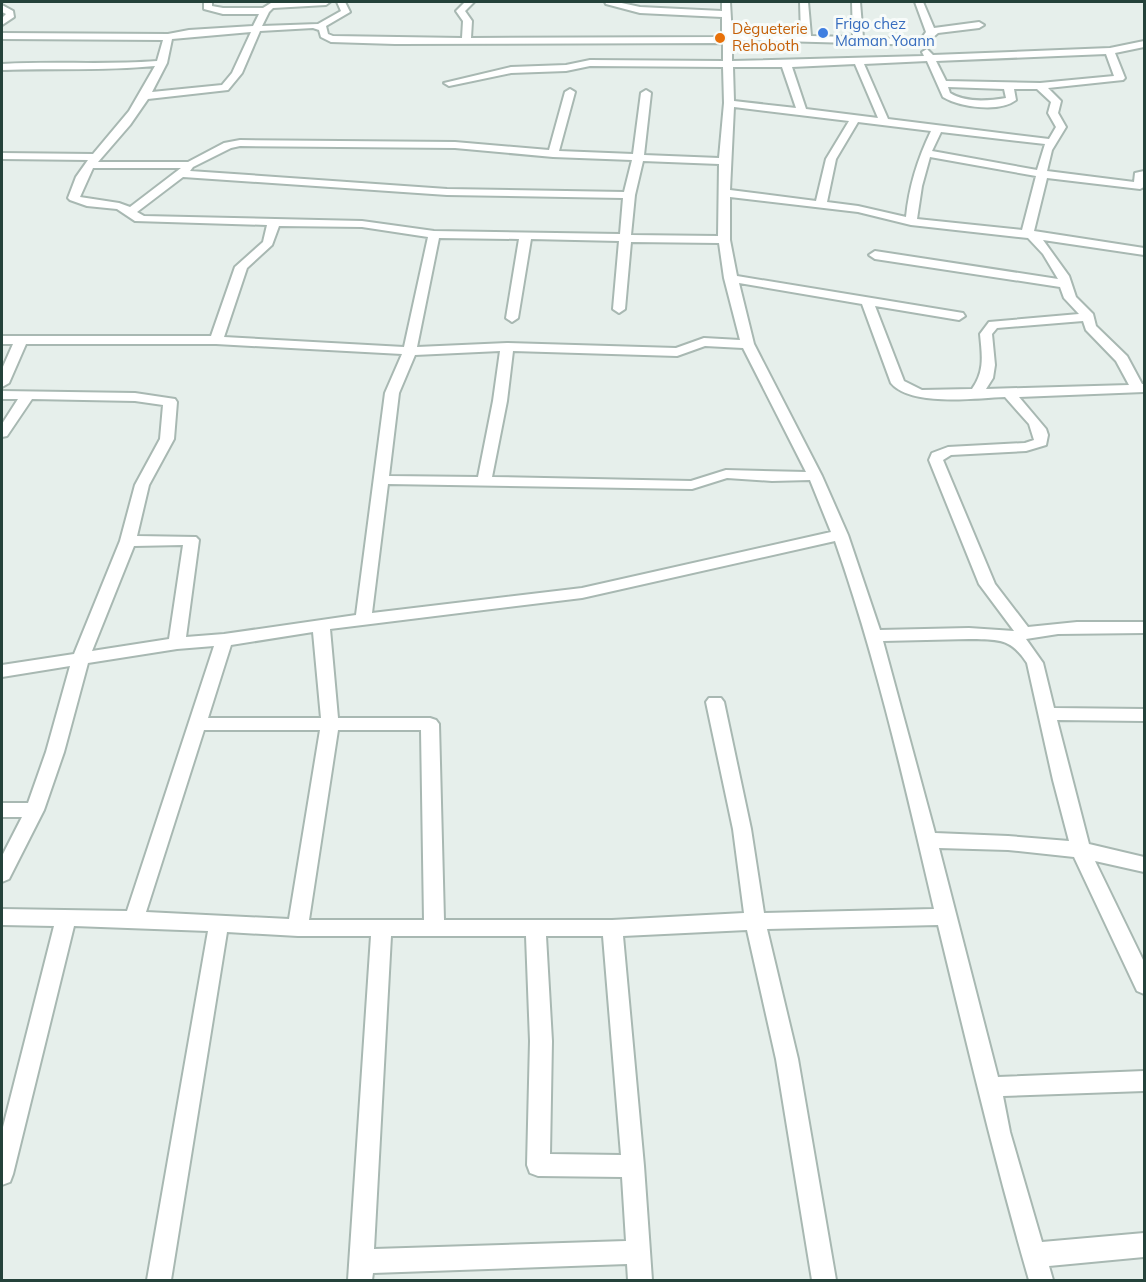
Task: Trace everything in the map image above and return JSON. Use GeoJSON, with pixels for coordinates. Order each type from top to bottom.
{"type":"FeatureCollection","features":[{"type":"Feature","properties":{"kind":"street"},"geometry":{"type":"LineString","coordinates":[[208,2],[207,7],[218,10],[326,2]]}},
{"type":"Feature","properties":{"kind":"street"},"geometry":{"type":"LineString","coordinates":[[2,36],[168,37],[189,33],[320,26],[346,12],[341,2]]}},
{"type":"Feature","properties":{"kind":"street"},"geometry":{"type":"LineString","coordinates":[[466,41],[468,21],[460,11],[470,2]]}},
{"type":"Feature","properties":{"kind":"street"},"geometry":{"type":"LineString","coordinates":[[609,2],[651,11],[725,8],[729,103],[724,161],[724,240],[730,278],[748,344],[815,476],[840,535],[874,636],[928,840],[990,1087],[999,1132],[1041,1281]]}},
{"type":"Feature","properties":{"kind":"street"},"geometry":{"type":"LineString","coordinates":[[804,2],[806,37]]}},
{"type":"Feature","properties":{"kind":"street"},"geometry":{"type":"LineString","coordinates":[[856,2],[858,39]]}},
{"type":"Feature","properties":{"kind":"street"},"geometry":{"type":"LineString","coordinates":[[919,2],[930,32]]}},
{"type":"Feature","properties":{"kind":"street"},"geometry":{"type":"LineString","coordinates":[[144,96],[225,88],[235,78],[254,30],[270,6]]}},
{"type":"Feature","properties":{"kind":"street"},"geometry":{"type":"LineString","coordinates":[[2,8],[10,13],[10,17],[2,22]]}},
{"type":"Feature","properties":{"kind":"street"},"geometry":{"type":"LineString","coordinates":[[930,32],[979,25]]}},
{"type":"Feature","properties":{"kind":"street"},"geometry":{"type":"LineString","coordinates":[[320,26],[323,28],[325,37],[331,39],[725,40],[743,37],[806,37],[924,42]]}},
{"type":"Feature","properties":{"kind":"street"},"geometry":{"type":"LineString","coordinates":[[2,45],[58,36],[65,28]]}},
{"type":"Feature","properties":{"kind":"street"},"geometry":{"type":"LineString","coordinates":[[930,32],[924,42],[946,95],[951,98],[986,103],[1011,100],[1008,86]]}},
{"type":"Feature","properties":{"kind":"street"},"geometry":{"type":"LineString","coordinates":[[168,37],[162,63],[144,96],[77,187],[74,198],[76,201],[118,206],[130,212],[133,217],[144,219],[362,224],[434,234],[724,240]]}},
{"type":"Feature","properties":{"kind":"street"},"geometry":{"type":"LineString","coordinates":[[448,83],[511,70],[566,69],[590,63],[858,62],[1110,51],[1144,44]]}},
{"type":"Feature","properties":{"kind":"street"},"geometry":{"type":"LineString","coordinates":[[942,84],[1040,86],[1121,77],[1110,51]]}},
{"type":"Feature","properties":{"kind":"street"},"geometry":{"type":"LineString","coordinates":[[858,62],[884,121]]}},
{"type":"Feature","properties":{"kind":"street"},"geometry":{"type":"LineString","coordinates":[[2,67],[116,67],[162,63]]}},
{"type":"Feature","properties":{"kind":"street"},"geometry":{"type":"LineString","coordinates":[[786,64],[802,111]]}},
{"type":"Feature","properties":{"kind":"street"},"geometry":{"type":"LineString","coordinates":[[1029,234],[1037,192],[1042,181],[1041,174],[1051,142],[1061,127],[1053,113],[1056,101],[1040,86]]}},
{"type":"Feature","properties":{"kind":"street"},"geometry":{"type":"LineString","coordinates":[[554,154],[570,92]]}},
{"type":"Feature","properties":{"kind":"street"},"geometry":{"type":"LineString","coordinates":[[619,309],[629,195],[638,158],[646,93]]}},
{"type":"Feature","properties":{"kind":"street"},"geometry":{"type":"LineString","coordinates":[[729,103],[1051,142]]}},
{"type":"Feature","properties":{"kind":"street"},"geometry":{"type":"LineString","coordinates":[[821,204],[831,159],[855,119]]}},
{"type":"Feature","properties":{"kind":"street"},"geometry":{"type":"LineString","coordinates":[[911,222],[913,197],[926,153],[937,129]]}},
{"type":"Feature","properties":{"kind":"street"},"geometry":{"type":"LineString","coordinates":[[130,212],[194,164],[228,145],[240,143],[455,145],[554,154],[724,161]]}},
{"type":"Feature","properties":{"kind":"street"},"geometry":{"type":"LineString","coordinates":[[926,153],[1041,174],[1142,189],[1139,175],[1144,174]]}},
{"type":"Feature","properties":{"kind":"street"},"geometry":{"type":"LineString","coordinates":[[2,156],[194,164]]}},
{"type":"Feature","properties":{"kind":"street"},"geometry":{"type":"LineString","coordinates":[[181,174],[447,192],[629,195]]}},
{"type":"Feature","properties":{"kind":"street"},"geometry":{"type":"LineString","coordinates":[[725,193],[858,209],[911,222],[1029,234],[1144,251]]}},
{"type":"Feature","properties":{"kind":"street"},"geometry":{"type":"LineString","coordinates":[[216,340],[241,267],[268,243],[274,222]]}},
{"type":"Feature","properties":{"kind":"street"},"geometry":{"type":"LineString","coordinates":[[363,621],[392,393],[410,351],[434,234]]}},
{"type":"Feature","properties":{"kind":"street"},"geometry":{"type":"LineString","coordinates":[[1029,234],[1048,252],[1063,276],[1070,298],[1089,316],[1090,327],[1118,353],[1141,388]]}},
{"type":"Feature","properties":{"kind":"street"},"geometry":{"type":"LineString","coordinates":[[512,318],[526,235]]}},
{"type":"Feature","properties":{"kind":"street"},"geometry":{"type":"LineString","coordinates":[[875,255],[1065,284]]}},
{"type":"Feature","properties":{"kind":"street"},"geometry":{"type":"LineString","coordinates":[[730,278],[959,316]]}},
{"type":"Feature","properties":{"kind":"street"},"geometry":{"type":"LineString","coordinates":[[867,301],[898,383],[920,394],[1141,388]]}},
{"type":"Feature","properties":{"kind":"street"},"geometry":{"type":"LineString","coordinates":[[976,394],[989,371],[991,359],[986,334],[993,326],[1089,316]]}},
{"type":"Feature","properties":{"kind":"street"},"geometry":{"type":"LineString","coordinates":[[2,340],[20,342],[216,340],[410,351],[507,347],[677,352],[704,342],[748,344]]}},
{"type":"Feature","properties":{"kind":"street"},"geometry":{"type":"LineString","coordinates":[[2,383],[20,342]]}},
{"type":"Feature","properties":{"kind":"street"},"geometry":{"type":"LineString","coordinates":[[484,482],[500,401],[507,347]]}},
{"type":"Feature","properties":{"kind":"street"},"geometry":{"type":"LineString","coordinates":[[1009,393],[1037,425],[1042,435],[1041,442],[1026,447],[948,451],[937,456],[936,460],[960,512],[987,585],[1012,612],[1018,635],[1035,663],[1081,850],[1100,895],[1134,958],[1144,985]]}},
{"type":"Feature","properties":{"kind":"street"},"geometry":{"type":"LineString","coordinates":[[2,395],[135,397],[170,402],[167,439],[142,485],[128,541],[81,658],[55,752],[35,810],[2,874]]}},
{"type":"Feature","properties":{"kind":"street"},"geometry":{"type":"LineString","coordinates":[[2,433],[28,395]]}},
{"type":"Feature","properties":{"kind":"street"},"geometry":{"type":"LineString","coordinates":[[380,480],[692,485],[726,474],[771,477],[815,476]]}},
{"type":"Feature","properties":{"kind":"street"},"geometry":{"type":"LineString","coordinates":[[2,671],[177,643],[224,640],[321,625],[582,593],[840,535]]}},
{"type":"Feature","properties":{"kind":"street"},"geometry":{"type":"LineString","coordinates":[[128,541],[191,540],[177,643]]}},
{"type":"Feature","properties":{"kind":"street"},"geometry":{"type":"LineString","coordinates":[[298,928],[330,724],[321,625]]}},
{"type":"Feature","properties":{"kind":"street"},"geometry":{"type":"LineString","coordinates":[[874,636],[1018,635],[1144,627]]}},
{"type":"Feature","properties":{"kind":"street"},"geometry":{"type":"LineString","coordinates":[[134,919],[224,640]]}},
{"type":"Feature","properties":{"kind":"street"},"geometry":{"type":"LineString","coordinates":[[715,702],[742,829],[755,921],[787,1059],[824,1281]]}},
{"type":"Feature","properties":{"kind":"street"},"geometry":{"type":"LineString","coordinates":[[1047,714],[1144,715]]}},
{"type":"Feature","properties":{"kind":"street"},"geometry":{"type":"LineString","coordinates":[[198,724],[430,724],[434,927]]}},
{"type":"Feature","properties":{"kind":"street"},"geometry":{"type":"LineString","coordinates":[[2,810],[35,810]]}},
{"type":"Feature","properties":{"kind":"street"},"geometry":{"type":"LineString","coordinates":[[928,840],[1008,843],[1081,850],[1144,864]]}},
{"type":"Feature","properties":{"kind":"street"},"geometry":{"type":"LineString","coordinates":[[2,917],[134,919],[298,928],[612,928],[755,921],[947,917]]}},
{"type":"Feature","properties":{"kind":"street"},"geometry":{"type":"LineString","coordinates":[[2,1174],[66,919]]}},
{"type":"Feature","properties":{"kind":"street"},"geometry":{"type":"LineString","coordinates":[[159,1281],[219,923]]}},
{"type":"Feature","properties":{"kind":"street"},"geometry":{"type":"LineString","coordinates":[[382,927],[360,1271],[638,1252]]}},
{"type":"Feature","properties":{"kind":"street"},"geometry":{"type":"LineString","coordinates":[[536,928],[541,1041],[538,1165],[633,1166]]}},
{"type":"Feature","properties":{"kind":"street"},"geometry":{"type":"LineString","coordinates":[[612,928],[633,1166],[639,1281]]}},
{"type":"Feature","properties":{"kind":"street"},"geometry":{"type":"LineString","coordinates":[[990,1087],[1144,1081]]}},
{"type":"Feature","properties":{"kind":"street"},"geometry":{"type":"LineString","coordinates":[[1035,1255],[1144,1245]]}},
{"type":"Feature","properties":{"kind":"place","name":"Frigo chez Maman Yoann"},"geometry":{"type":"Point","coordinates":[823,33]}},
{"type":"Feature","properties":{"kind":"place","name":"Dègueterie Rehoboth"},"geometry":{"type":"Point","coordinates":[720,38]}}]}
